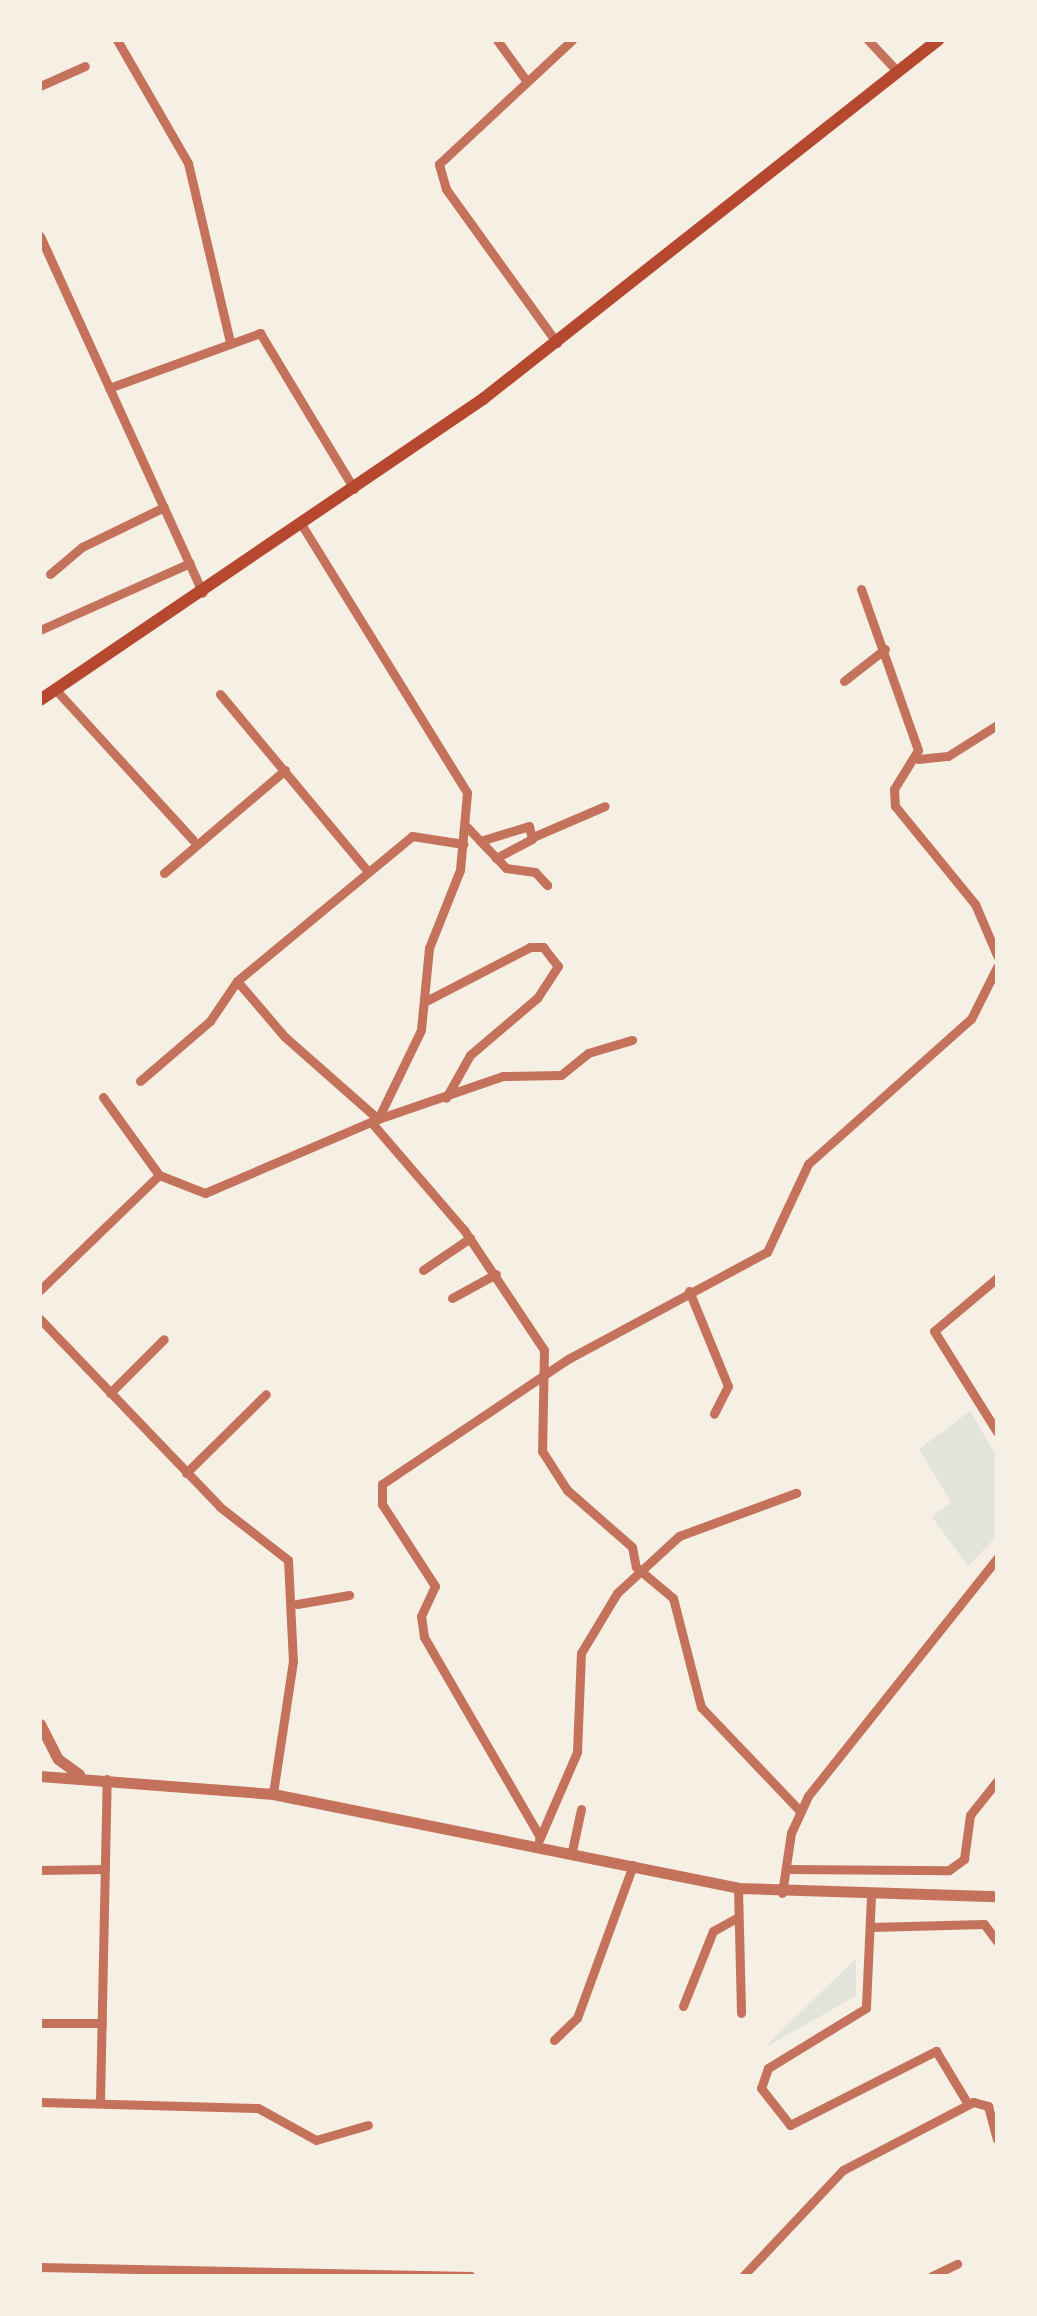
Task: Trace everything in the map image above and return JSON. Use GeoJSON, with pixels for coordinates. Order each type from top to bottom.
{"type":"FeatureCollection","features":[{"type":"Feature","properties":{"kind":"main road"},"geometry":{"type":"LineString","coordinates":[[40,700],[356,491],[557,343],[938,40]]}},
{"type":"Feature","properties":{"kind":"street"},"geometry":{"type":"LineString","coordinates":[[117,40],[188,163],[238,338]]}},
{"type":"Feature","properties":{"kind":"street"},"geometry":{"type":"LineString","coordinates":[[497,40],[526,80]]}},
{"type":"Feature","properties":{"kind":"street"},"geometry":{"type":"LineString","coordinates":[[557,343],[439,175],[455,142],[572,40]]}},
{"type":"Feature","properties":{"kind":"street"},"geometry":{"type":"LineString","coordinates":[[868,40],[897,71]]}},
{"type":"Feature","properties":{"kind":"street"},"geometry":{"type":"LineString","coordinates":[[40,86],[85,66]]}},
{"type":"Feature","properties":{"kind":"street"},"geometry":{"type":"LineString","coordinates":[[40,236],[203,592]]}},
{"type":"Feature","properties":{"kind":"street"},"geometry":{"type":"LineString","coordinates":[[109,388],[238,338],[266,339],[272,365],[356,491]]}},
{"type":"Feature","properties":{"kind":"street"},"geometry":{"type":"LineString","coordinates":[[50,574],[82,546],[164,507]]}},
{"type":"Feature","properties":{"kind":"street"},"geometry":{"type":"LineString","coordinates":[[302,526],[461,780],[464,844],[429,948],[426,1002],[408,1070],[375,1120]]}},
{"type":"Feature","properties":{"kind":"street"},"geometry":{"type":"LineString","coordinates":[[40,630],[190,563]]}},
{"type":"Feature","properties":{"kind":"street"},"geometry":{"type":"LineString","coordinates":[[861,589],[885,649],[918,759]]}},
{"type":"Feature","properties":{"kind":"street"},"geometry":{"type":"LineString","coordinates":[[844,681],[885,649]]}},
{"type":"Feature","properties":{"kind":"street"},"geometry":{"type":"LineString","coordinates":[[56,690],[193,840]]}},
{"type":"Feature","properties":{"kind":"street"},"geometry":{"type":"LineString","coordinates":[[220,694],[366,869]]}},
{"type":"Feature","properties":{"kind":"street"},"geometry":{"type":"LineString","coordinates":[[997,725],[948,756],[918,759],[894,789],[895,806],[993,921],[997,955]]}},
{"type":"Feature","properties":{"kind":"street"},"geometry":{"type":"LineString","coordinates":[[164,873],[193,840],[285,770]]}},
{"type":"Feature","properties":{"kind":"street"},"geometry":{"type":"LineString","coordinates":[[496,858],[533,837],[605,806]]}},
{"type":"Feature","properties":{"kind":"street"},"geometry":{"type":"LineString","coordinates":[[480,841],[526,825],[533,837]]}},
{"type":"Feature","properties":{"kind":"street"},"geometry":{"type":"LineString","coordinates":[[466,826],[496,858],[547,885]]}},
{"type":"Feature","properties":{"kind":"street"},"geometry":{"type":"LineString","coordinates":[[140,1081],[210,1020],[237,981],[366,869],[412,836],[464,844]]}},
{"type":"Feature","properties":{"kind":"street"},"geometry":{"type":"LineString","coordinates":[[426,1002],[530,947],[543,947],[558,966],[537,998],[470,1055],[446,1098]]}},
{"type":"Feature","properties":{"kind":"street"},"geometry":{"type":"LineString","coordinates":[[539,1841],[424,1637],[421,1616],[435,1586],[379,1490],[550,1370],[775,1245],[808,1164],[971,1019],[997,967]]}},
{"type":"Feature","properties":{"kind":"street"},"geometry":{"type":"LineString","coordinates":[[237,981],[284,1036],[375,1120],[496,1274],[550,1370],[542,1451],[567,1490],[632,1546],[636,1566],[674,1598],[701,1708],[799,1810]]}},
{"type":"Feature","properties":{"kind":"street"},"geometry":{"type":"LineString","coordinates":[[103,1096],[159,1175],[205,1192],[375,1120],[502,1076],[561,1075],[588,1053],[632,1040]]}},
{"type":"Feature","properties":{"kind":"street"},"geometry":{"type":"LineString","coordinates":[[40,1290],[159,1175]]}},
{"type":"Feature","properties":{"kind":"street"},"geometry":{"type":"LineString","coordinates":[[423,1270],[470,1238]]}},
{"type":"Feature","properties":{"kind":"street"},"geometry":{"type":"LineString","coordinates":[[452,1298],[496,1274]]}},
{"type":"Feature","properties":{"kind":"street"},"geometry":{"type":"LineString","coordinates":[[997,1278],[934,1326],[997,1432]]}},
{"type":"Feature","properties":{"kind":"street"},"geometry":{"type":"LineString","coordinates":[[689,1291],[728,1386],[714,1414]]}},
{"type":"Feature","properties":{"kind":"street"},"geometry":{"type":"LineString","coordinates":[[40,1319],[235,1521],[281,1547],[297,1604],[274,1794]]}},
{"type":"Feature","properties":{"kind":"street"},"geometry":{"type":"LineString","coordinates":[[110,1393],[164,1339]]}},
{"type":"Feature","properties":{"kind":"street"},"geometry":{"type":"LineString","coordinates":[[186,1473],[266,1394]]}},
{"type":"Feature","properties":{"kind":"street"},"geometry":{"type":"LineString","coordinates":[[539,1841],[576,1752],[581,1653],[636,1566],[692,1529],[796,1492]]}},
{"type":"Feature","properties":{"kind":"street"},"geometry":{"type":"LineString","coordinates":[[782,1893],[799,1810],[997,1558]]}},
{"type":"Feature","properties":{"kind":"street"},"geometry":{"type":"LineString","coordinates":[[297,1604],[349,1595]]}},
{"type":"Feature","properties":{"kind":"street"},"geometry":{"type":"LineString","coordinates":[[40,1724],[58,1759],[84,1777]]}},
{"type":"Feature","properties":{"kind":"street"},"geometry":{"type":"LineString","coordinates":[[40,1776],[274,1794],[539,1841],[738,1888],[871,1896],[997,1896]]}},
{"type":"Feature","properties":{"kind":"street"},"geometry":{"type":"LineString","coordinates":[[100,2101],[107,1779]]}},
{"type":"Feature","properties":{"kind":"street"},"geometry":{"type":"LineString","coordinates":[[786,1869],[950,1870],[964,1859],[976,1804],[997,1781]]}},
{"type":"Feature","properties":{"kind":"street"},"geometry":{"type":"LineString","coordinates":[[572,1851],[581,1809]]}},
{"type":"Feature","properties":{"kind":"street"},"geometry":{"type":"LineString","coordinates":[[554,2040],[578,2018],[633,1864]]}},
{"type":"Feature","properties":{"kind":"street"},"geometry":{"type":"LineString","coordinates":[[40,1870],[105,1869]]}},
{"type":"Feature","properties":{"kind":"street"},"geometry":{"type":"LineString","coordinates":[[738,1888],[741,2013]]}},
{"type":"Feature","properties":{"kind":"street"},"geometry":{"type":"LineString","coordinates":[[871,1896],[861,2016],[760,2077],[776,2118],[790,2125],[936,2051],[968,2104]]}},
{"type":"Feature","properties":{"kind":"street"},"geometry":{"type":"LineString","coordinates":[[682,2006],[714,1931],[736,1919]]}},
{"type":"Feature","properties":{"kind":"street"},"geometry":{"type":"LineString","coordinates":[[871,1927],[984,1924],[997,1941]]}},
{"type":"Feature","properties":{"kind":"street"},"geometry":{"type":"LineString","coordinates":[[40,2023],[102,2023]]}},
{"type":"Feature","properties":{"kind":"street"},"geometry":{"type":"LineString","coordinates":[[40,2102],[258,2108],[316,2140],[368,2125]]}},
{"type":"Feature","properties":{"kind":"street"},"geometry":{"type":"LineString","coordinates":[[743,2276],[832,2177],[968,2104],[988,2106],[997,2139]]}},
{"type":"Feature","properties":{"kind":"street"},"geometry":{"type":"LineString","coordinates":[[932,2276],[957,2264]]}},
{"type":"Feature","properties":{"kind":"street"},"geometry":{"type":"LineString","coordinates":[[40,2267],[67,2272],[471,2276]]}},
{"type":"Feature","properties":{"kind":"shaded area"},"geometry":{"type":"Polygon","coordinates":[[[970,1411],[997,1457],[997,1536],[968,1566],[932,1517],[951,1502],[919,1449],[970,1411]]]}},
{"type":"Feature","properties":{"kind":"shaded area"},"geometry":{"type":"Polygon","coordinates":[[[856,1958],[856,1996],[764,2048],[856,1958]]]}}]}
